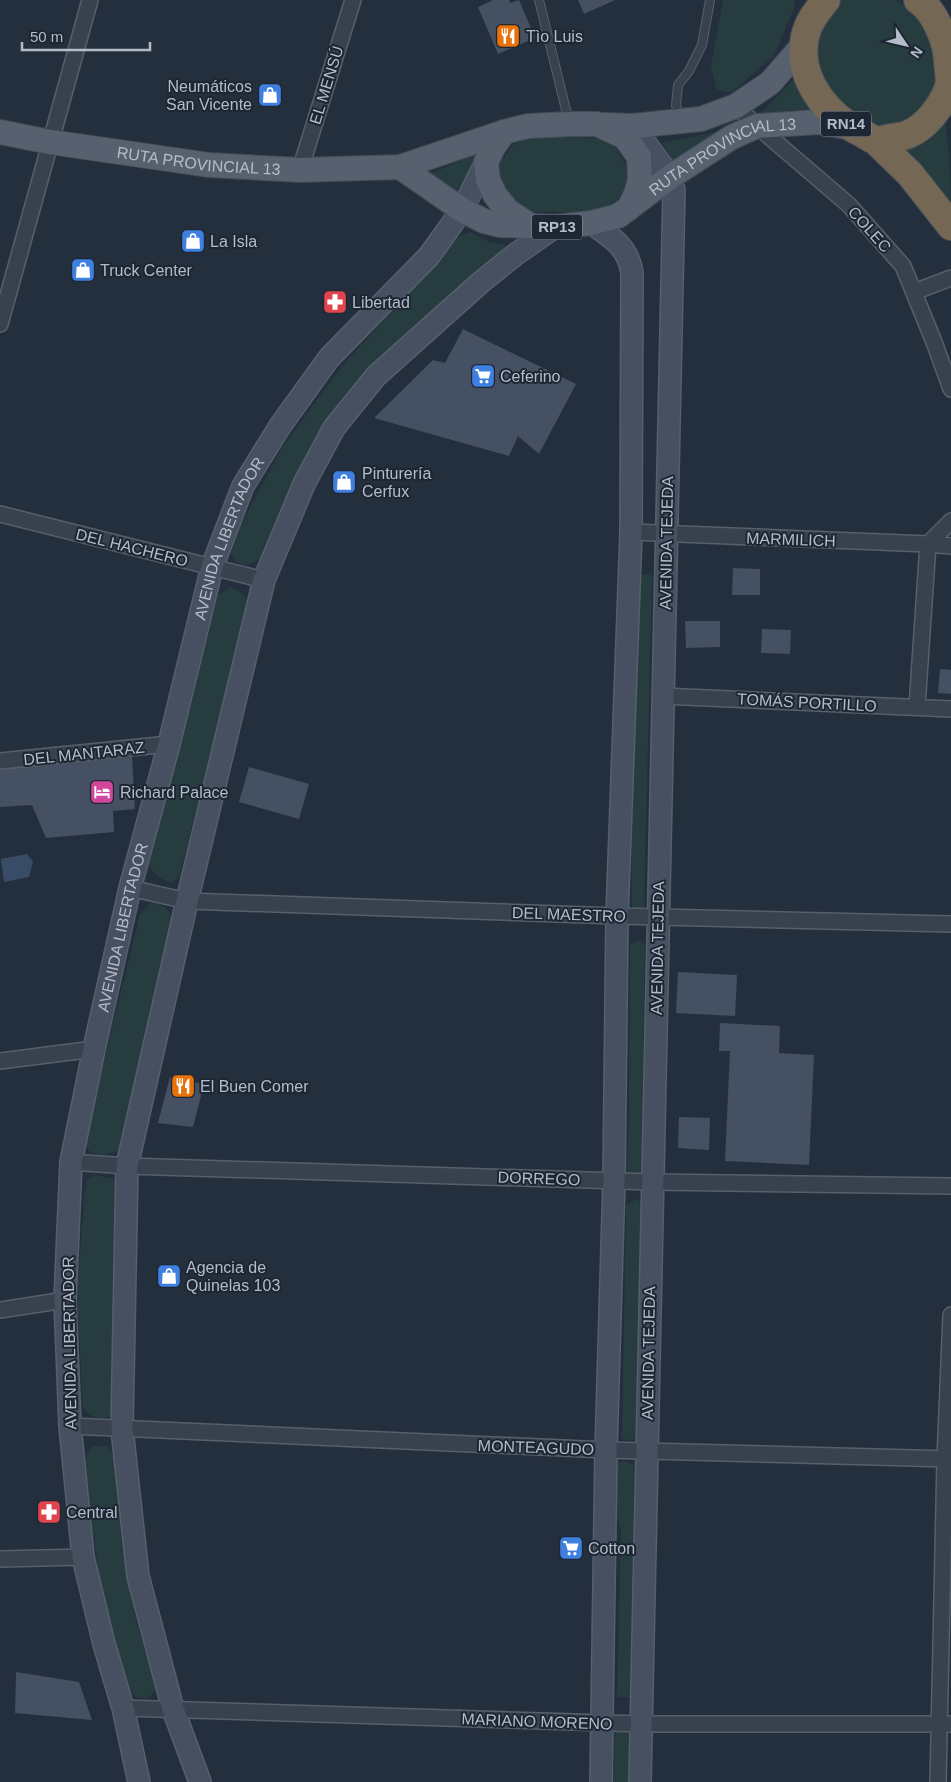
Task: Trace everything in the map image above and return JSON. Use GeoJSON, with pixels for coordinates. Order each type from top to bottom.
{"type":"FeatureCollection","features":[{"type":"Feature","properties":{"kind":"highway","name":"RN14"},"geometry":{"type":"LineString","coordinates":[[864,134],[907,135],[922,126],[947,98],[948,58],[943,38],[934,18],[919,1]]}},
{"type":"Feature","properties":{"kind":"highway","name":"RN14"},"geometry":{"type":"LineString","coordinates":[[817,6],[804,44],[806,71],[816,91],[834,116],[864,134],[910,174],[951,226]]}},
{"type":"Feature","properties":{"kind":"main road"},"geometry":{"type":"LineString","coordinates":[[486,162],[504,132],[528,126],[597,124],[633,126],[701,119],[736,106],[770,83],[804,44]]}},
{"type":"Feature","properties":{"kind":"main road","name":"RUTA PROVINCIAL 13"},"geometry":{"type":"LineString","coordinates":[[629,208],[670,177],[732,137],[757,126],[818,122],[864,134]]}},
{"type":"Feature","properties":{"kind":"main road"},"geometry":{"type":"LineString","coordinates":[[597,124],[625,137],[639,157],[640,179],[636,194],[629,208]]}},
{"type":"Feature","properties":{"kind":"main road","name":"AVENIDA TEJEDA"},"geometry":{"type":"LineString","coordinates":[[633,126],[670,177],[674,190],[640,1782]]}},
{"type":"Feature","properties":{"kind":"main road","name":"RUTA PROVINCIAL 13"},"geometry":{"type":"LineString","coordinates":[[0,132],[50,142],[209,165],[300,170],[400,167],[504,132]]}},
{"type":"Feature","properties":{"kind":"main road","name":"RP13"},"geometry":{"type":"LineString","coordinates":[[486,162],[488,180],[495,195],[508,210],[531,226]]}},
{"type":"Feature","properties":{"kind":"main road","name":"AVENIDA LIBERTADOR"},"geometry":{"type":"LineString","coordinates":[[139,1782],[83,1557],[70,1426],[64,1300],[71,1162],[94,1049],[130,888],[169,744],[212,567],[243,486],[280,426],[329,358],[429,256],[462,210],[486,162]]}},
{"type":"Feature","properties":{"kind":"main road","name":"RP13"},"geometry":{"type":"LineString","coordinates":[[400,167],[462,210],[484,221],[500,225],[555,227],[591,223],[618,216],[629,208]]}},
{"type":"Feature","properties":{"kind":"main road"},"geometry":{"type":"LineString","coordinates":[[591,223],[619,243],[631,261],[632,273],[631,532],[617,916],[614,1180],[606,1450],[601,1782]]}},
{"type":"Feature","properties":{"kind":"main road"},"geometry":{"type":"LineString","coordinates":[[200,1782],[173,1709],[138,1576],[122,1429],[127,1166],[187,901],[264,580],[304,484],[334,428],[376,376],[480,282],[555,227]]}},
{"type":"Feature","properties":{"kind":"street"},"geometry":{"type":"LineString","coordinates":[[0,324],[90,0]]}},
{"type":"Feature","properties":{"kind":"street","name":"EL MENSÚ"},"geometry":{"type":"LineString","coordinates":[[300,170],[353,0]]}},
{"type":"Feature","properties":{"kind":"street","name":"COLEC"},"geometry":{"type":"LineString","coordinates":[[736,106],[849,205],[903,266],[951,389]]}},
{"type":"Feature","properties":{"kind":"street"},"geometry":{"type":"LineString","coordinates":[[914,292],[951,278]]}},
{"type":"Feature","properties":{"kind":"street","name":"DEL HACHERO"},"geometry":{"type":"LineString","coordinates":[[0,514],[264,580]]}},
{"type":"Feature","properties":{"kind":"street"},"geometry":{"type":"LineString","coordinates":[[917,707],[928,544],[951,521]]}},
{"type":"Feature","properties":{"kind":"street","name":"MARMILICH"},"geometry":{"type":"LineString","coordinates":[[631,532],[951,546]]}},
{"type":"Feature","properties":{"kind":"street","name":"TOMÁS PORTILLO"},"geometry":{"type":"LineString","coordinates":[[662,696],[951,709]]}},
{"type":"Feature","properties":{"kind":"street","name":"DEL MANTARAZ"},"geometry":{"type":"LineString","coordinates":[[0,761],[169,744]]}},
{"type":"Feature","properties":{"kind":"street","name":"DEL MAESTRO"},"geometry":{"type":"LineString","coordinates":[[130,888],[187,901],[617,916],[951,924]]}},
{"type":"Feature","properties":{"kind":"street"},"geometry":{"type":"LineString","coordinates":[[0,1061],[94,1049]]}},
{"type":"Feature","properties":{"kind":"street","name":"DORREGO"},"geometry":{"type":"LineString","coordinates":[[71,1162],[127,1166],[652,1182],[951,1186]]}},
{"type":"Feature","properties":{"kind":"street"},"geometry":{"type":"LineString","coordinates":[[0,1310],[64,1300]]}},
{"type":"Feature","properties":{"kind":"street"},"geometry":{"type":"LineString","coordinates":[[938,1782],[945,1724],[951,1315]]}},
{"type":"Feature","properties":{"kind":"street","name":"MONTEAGUDO"},"geometry":{"type":"LineString","coordinates":[[70,1426],[606,1450],[948,1459]]}},
{"type":"Feature","properties":{"kind":"street"},"geometry":{"type":"LineString","coordinates":[[0,1558],[83,1557]]}},
{"type":"Feature","properties":{"kind":"street","name":"MARIANO MORENO"},"geometry":{"type":"LineString","coordinates":[[122,1708],[641,1724],[945,1724]]}},
{"type":"Feature","properties":{"kind":"lane"},"geometry":{"type":"LineString","coordinates":[[539,0],[570,124]]}},
{"type":"Feature","properties":{"kind":"lane"},"geometry":{"type":"LineString","coordinates":[[680,122],[676,105],[678,85],[689,71],[702,45],[710,0]]}},
{"type":"Feature","properties":{"kind":"green space"},"geometry":{"type":"Polygon","coordinates":[[[723,0],[795,0],[794,8],[774,56],[732,92],[717,90],[711,67],[723,0]]]}},
{"type":"Feature","properties":{"kind":"green space"},"geometry":{"type":"Polygon","coordinates":[[[895,0],[906,6],[921,19],[930,36],[938,78],[930,102],[914,119],[892,130],[868,129],[841,116],[811,54],[818,24],[836,1],[895,0]]]}},
{"type":"Feature","properties":{"kind":"green space"},"geometry":{"type":"Polygon","coordinates":[[[799,73],[817,111],[792,110],[759,116],[799,73]]]}},
{"type":"Feature","properties":{"kind":"green space"},"geometry":{"type":"Polygon","coordinates":[[[945,116],[950,170],[951,203],[897,144],[945,116]]]}},
{"type":"Feature","properties":{"kind":"green space"},"geometry":{"type":"Polygon","coordinates":[[[722,131],[676,166],[662,143],[722,131]]]}},
{"type":"Feature","properties":{"kind":"green space"},"geometry":{"type":"Polygon","coordinates":[[[531,136],[600,138],[615,146],[627,167],[627,186],[613,205],[596,212],[530,212],[511,197],[501,184],[499,164],[513,145],[531,136]]]}},
{"type":"Feature","properties":{"kind":"green space"},"geometry":{"type":"Polygon","coordinates":[[[481,151],[455,193],[426,176],[481,151]]]}},
{"type":"Feature","properties":{"kind":"green space"},"geometry":{"type":"Polygon","coordinates":[[[470,232],[489,242],[507,246],[342,403],[307,453],[260,559],[245,566],[235,561],[230,552],[232,542],[280,451],[348,359],[425,277],[454,238],[470,232]]]}},
{"type":"Feature","properties":{"kind":"green space"},"geometry":{"type":"Polygon","coordinates":[[[641,574],[652,575],[644,908],[632,908],[631,829],[638,600],[641,574]]]}},
{"type":"Feature","properties":{"kind":"green space"},"geometry":{"type":"Polygon","coordinates":[[[230,587],[239,591],[246,598],[247,611],[179,877],[171,883],[157,876],[149,864],[213,599],[230,587]]]}},
{"type":"Feature","properties":{"kind":"green space"},"geometry":{"type":"Polygon","coordinates":[[[151,902],[165,907],[172,916],[171,924],[121,1150],[100,1156],[89,1151],[84,1143],[140,914],[151,902]]]}},
{"type":"Feature","properties":{"kind":"green space"},"geometry":{"type":"Polygon","coordinates":[[[639,940],[645,946],[641,1174],[635,1177],[629,1176],[627,1166],[630,944],[639,940]]]}},
{"type":"Feature","properties":{"kind":"green space"},"geometry":{"type":"Polygon","coordinates":[[[95,1175],[114,1179],[118,1188],[115,1214],[117,1373],[115,1408],[108,1417],[101,1418],[92,1416],[83,1408],[77,1294],[87,1180],[95,1175]]]}},
{"type":"Feature","properties":{"kind":"green space"},"geometry":{"type":"Polygon","coordinates":[[[636,1199],[643,1203],[637,1437],[630,1441],[622,1438],[626,1206],[636,1199]]]}},
{"type":"Feature","properties":{"kind":"green space"},"geometry":{"type":"Polygon","coordinates":[[[92,1446],[106,1446],[116,1453],[117,1494],[135,1616],[157,1690],[146,1699],[135,1697],[129,1687],[116,1656],[111,1634],[99,1573],[83,1459],[92,1446]]]}},
{"type":"Feature","properties":{"kind":"green space"},"geometry":{"type":"Polygon","coordinates":[[[625,1461],[634,1465],[633,1697],[617,1697],[621,1530],[616,1514],[616,1463],[625,1461]]]}},
{"type":"Feature","properties":{"kind":"green space"},"geometry":{"type":"Polygon","coordinates":[[[624,1732],[633,1736],[632,1782],[613,1782],[615,1733],[624,1732]]]}},
{"type":"Feature","properties":{"kind":"water"},"geometry":{"type":"Polygon","coordinates":[[[27,854],[33,862],[29,877],[4,882],[1,859],[27,854]]]}},
{"type":"Feature","properties":{"kind":"building"},"geometry":{"type":"Polygon","coordinates":[[[493,0],[509,0],[510,3],[519,0],[535,38],[498,54],[478,7],[493,0]]]}},
{"type":"Feature","properties":{"kind":"building"},"geometry":{"type":"Polygon","coordinates":[[[578,0],[615,0],[584,14],[578,0]]]}},
{"type":"Feature","properties":{"kind":"building"},"geometry":{"type":"Polygon","coordinates":[[[463,329],[576,384],[539,454],[518,436],[509,456],[374,418],[433,360],[445,363],[463,329]]]}},
{"type":"Feature","properties":{"kind":"building"},"geometry":{"type":"Polygon","coordinates":[[[733,568],[760,569],[760,595],[732,595],[733,568]]]}},
{"type":"Feature","properties":{"kind":"building"},"geometry":{"type":"Polygon","coordinates":[[[685,621],[720,621],[720,647],[686,648],[685,621]]]}},
{"type":"Feature","properties":{"kind":"building"},"geometry":{"type":"Polygon","coordinates":[[[762,629],[791,630],[790,654],[761,653],[762,629]]]}},
{"type":"Feature","properties":{"kind":"building"},"geometry":{"type":"Polygon","coordinates":[[[940,669],[951,670],[951,694],[938,693],[940,669]]]}},
{"type":"Feature","properties":{"kind":"building"},"geometry":{"type":"Polygon","coordinates":[[[132,757],[135,809],[113,811],[114,832],[46,838],[32,805],[0,807],[0,768],[132,757]]]}},
{"type":"Feature","properties":{"kind":"building"},"geometry":{"type":"Polygon","coordinates":[[[249,767],[309,784],[299,819],[239,802],[249,767]]]}},
{"type":"Feature","properties":{"kind":"building"},"geometry":{"type":"Polygon","coordinates":[[[678,972],[737,975],[735,1016],[676,1013],[678,972]]]}},
{"type":"Feature","properties":{"kind":"building"},"geometry":{"type":"Polygon","coordinates":[[[720,1023],[780,1026],[779,1053],[814,1055],[809,1165],[725,1161],[730,1051],[719,1051],[720,1023]]]}},
{"type":"Feature","properties":{"kind":"building"},"geometry":{"type":"Polygon","coordinates":[[[170,1077],[204,1084],[193,1127],[158,1123],[170,1077]]]}},
{"type":"Feature","properties":{"kind":"building"},"geometry":{"type":"Polygon","coordinates":[[[679,1117],[710,1118],[709,1150],[678,1148],[679,1117]]]}},
{"type":"Feature","properties":{"kind":"building"},"geometry":{"type":"Polygon","coordinates":[[[16,1672],[79,1682],[92,1720],[15,1713],[16,1672]]]}},
{"type":"Feature","properties":{"kind":"place","name":"Tìo Luis"},"geometry":{"type":"Point","coordinates":[508,36]}},
{"type":"Feature","properties":{"kind":"place","name":"Neumáticos San Vicente"},"geometry":{"type":"Point","coordinates":[270,95]}},
{"type":"Feature","properties":{"kind":"place","name":"La Isla"},"geometry":{"type":"Point","coordinates":[193,241]}},
{"type":"Feature","properties":{"kind":"place","name":"Truck Center"},"geometry":{"type":"Point","coordinates":[83,270]}},
{"type":"Feature","properties":{"kind":"place","name":"Libertad"},"geometry":{"type":"Point","coordinates":[335,302]}},
{"type":"Feature","properties":{"kind":"place","name":"Ceferino"},"geometry":{"type":"Point","coordinates":[483,376]}},
{"type":"Feature","properties":{"kind":"place","name":"Pinturería Cerfux"},"geometry":{"type":"Point","coordinates":[344,482]}},
{"type":"Feature","properties":{"kind":"place","name":"Richard Palace"},"geometry":{"type":"Point","coordinates":[102,792]}},
{"type":"Feature","properties":{"kind":"place","name":"El Buen Comer"},"geometry":{"type":"Point","coordinates":[183,1086]}},
{"type":"Feature","properties":{"kind":"place","name":"Agencia de Quinelas 103"},"geometry":{"type":"Point","coordinates":[169,1276]}},
{"type":"Feature","properties":{"kind":"place","name":"Central"},"geometry":{"type":"Point","coordinates":[49,1512]}},
{"type":"Feature","properties":{"kind":"place","name":"Cotton"},"geometry":{"type":"Point","coordinates":[571,1548]}}]}
